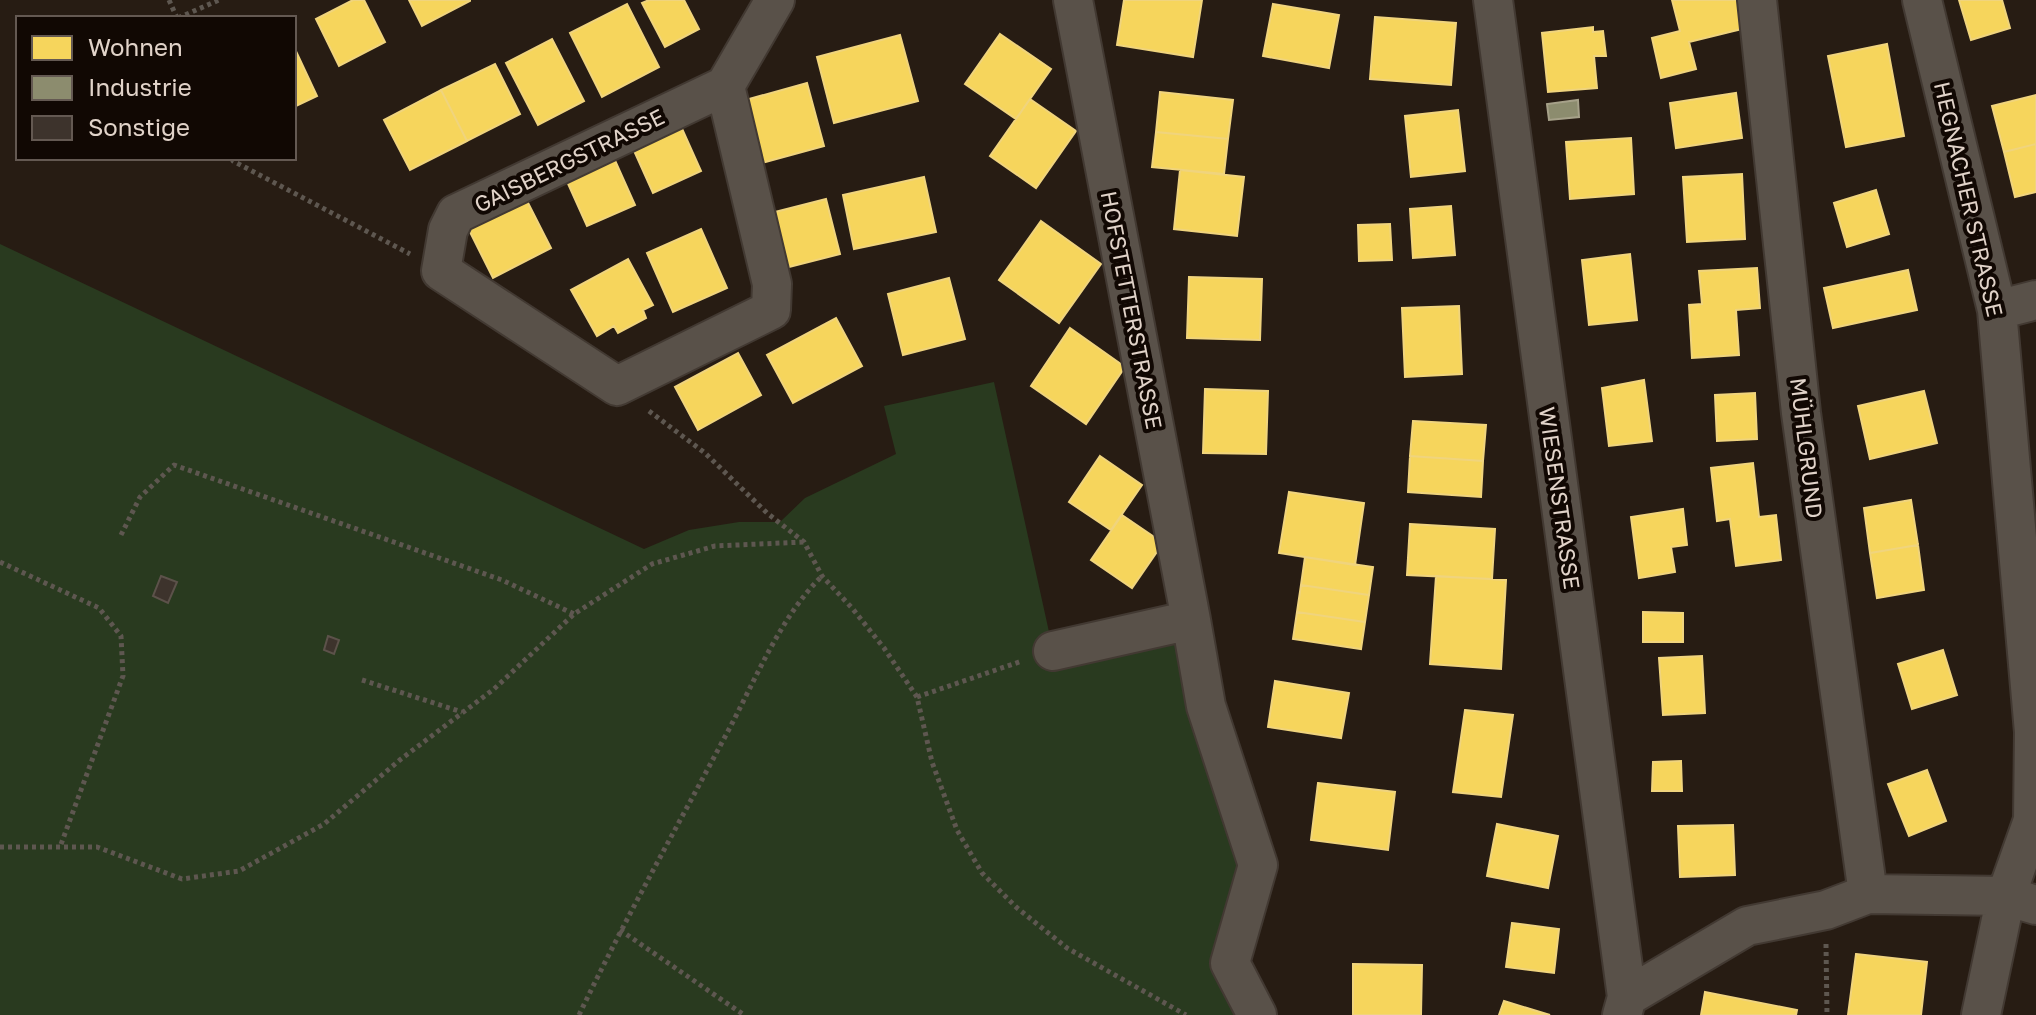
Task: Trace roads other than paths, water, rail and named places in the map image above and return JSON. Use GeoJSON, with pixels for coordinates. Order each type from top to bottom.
{"type":"FeatureCollection","features":[{"type":"Feature","properties":{"kind":"street"},"geometry":{"type":"LineString","coordinates":[[725,86],[775,0]]}},
{"type":"Feature","properties":{"kind":"street","name":"HOFSTETTERSTRASSE"},"geometry":{"type":"LineString","coordinates":[[1073,0],[1206,706],[1258,865],[1230,963],[1257,1015]]}},
{"type":"Feature","properties":{"kind":"street","name":"WIESENSTRASSE"},"geometry":{"type":"LineString","coordinates":[[1493,0],[1625,1006]]}},
{"type":"Feature","properties":{"kind":"street","name":"MÜHLGRUND"},"geometry":{"type":"LineString","coordinates":[[1757,0],[1801,413],[1868,894]]}},
{"type":"Feature","properties":{"kind":"street","name":"HEGNACHER STRASSE"},"geometry":{"type":"LineString","coordinates":[[1922,0],[1997,310],[2034,732],[2033,820],[2021,900],[1981,1015]]}},
{"type":"Feature","properties":{"kind":"street","name":"GAISBERGSTRASSE"},"geometry":{"type":"LineString","coordinates":[[725,86],[772,284],[771,310],[617,386],[441,271],[448,230],[456,214],[725,86]]}},
{"type":"Feature","properties":{"kind":"street"},"geometry":{"type":"LineString","coordinates":[[1997,310],[2036,300]]}},
{"type":"Feature","properties":{"kind":"street"},"geometry":{"type":"LineString","coordinates":[[1053,651],[1191,620]]}},
{"type":"Feature","properties":{"kind":"street"},"geometry":{"type":"LineString","coordinates":[[1625,1006],[1747,926],[1826,910],[1868,894],[2021,900]]}}]}
